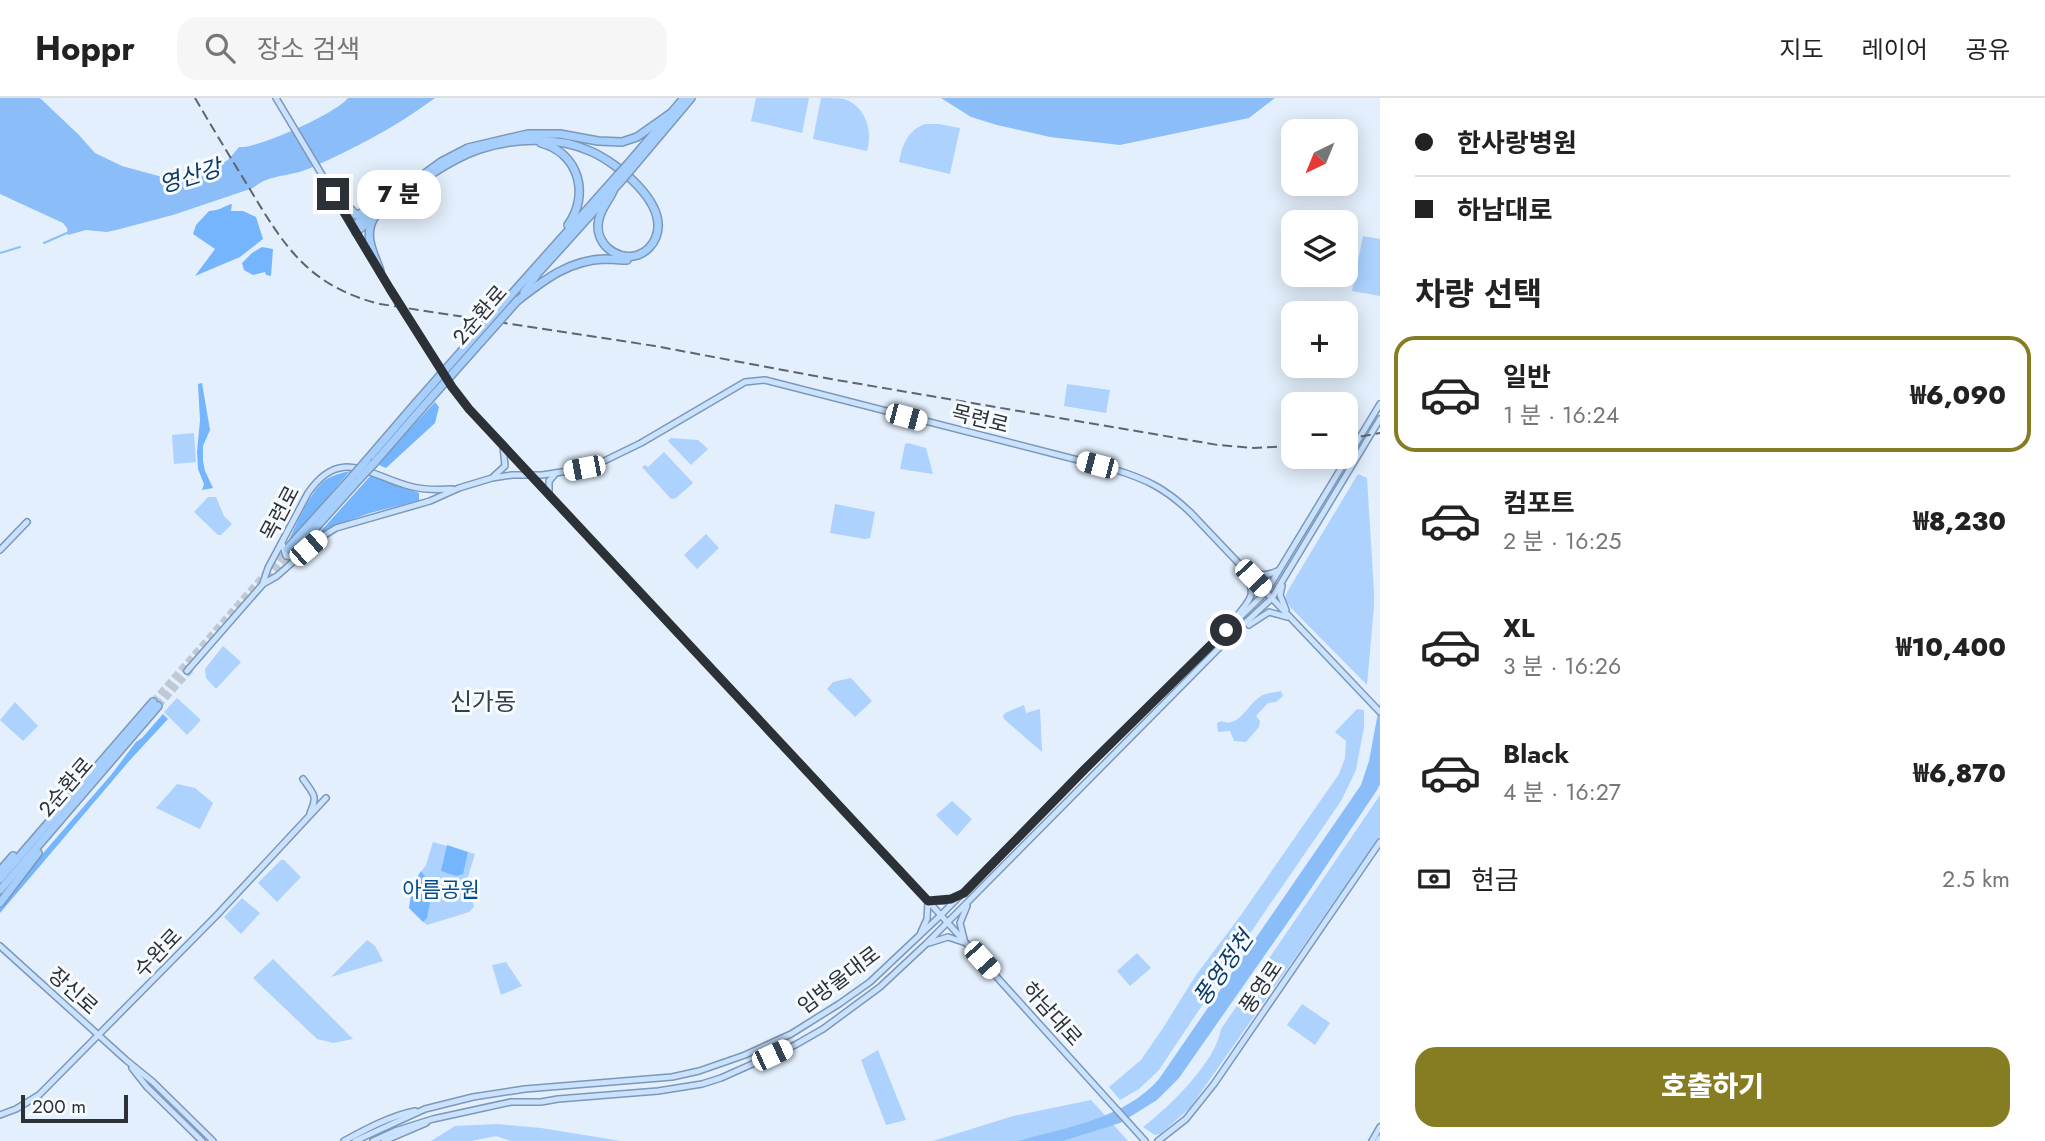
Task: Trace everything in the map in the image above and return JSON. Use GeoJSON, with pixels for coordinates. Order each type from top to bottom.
{"type":"FeatureCollection","features":[{"type":"Feature","properties":{"kind":"highway"},"geometry":{"type":"LineString","coordinates":[[355,229],[450,156],[478,145],[528,134],[552,134],[615,142],[629,140],[653,134],[684,98]]}},
{"type":"Feature","properties":{"kind":"highway","name":"2순환로"},"geometry":{"type":"LineString","coordinates":[[514,298],[551,250],[619,179],[653,134],[691,98]]}},
{"type":"Feature","properties":{"kind":"highway"},"geometry":{"type":"LineString","coordinates":[[514,137],[561,139],[591,148],[611,158],[646,190],[663,225],[656,245],[643,256],[630,260],[593,260],[569,266],[514,298]]}},
{"type":"Feature","properties":{"kind":"highway"},"geometry":{"type":"LineString","coordinates":[[330,188],[356,215],[381,208],[441,167],[480,149],[523,141],[551,141],[589,150],[615,165],[642,190],[659,225],[656,238],[644,252],[630,256],[616,254],[607,248],[601,239],[599,219],[613,191]]}},
{"type":"Feature","properties":{"kind":"highway"},"geometry":{"type":"LineString","coordinates":[[523,141],[554,148],[566,157],[578,177],[578,208],[551,250]]}},
{"type":"Feature","properties":{"kind":"highway","name":"2순환로"},"geometry":{"type":"LineString","coordinates":[[290,551],[514,298],[613,191],[619,179]]}},
{"type":"Feature","properties":{"kind":"highway"},"geometry":{"type":"LineString","coordinates":[[380,271],[368,235],[381,208]]}},
{"type":"Feature","properties":{"kind":"highway","name":"2순환로"},"geometry":{"type":"LineString","coordinates":[[0,879],[115,745],[156,704],[116,755],[0,890]]}},
{"type":"Feature","properties":{"kind":"highway"},"geometry":{"type":"LineString","coordinates":[[0,871],[115,745]]}},
{"type":"Feature","properties":{"kind":"highway"},"geometry":{"type":"LineString","coordinates":[[0,903],[44,844],[107,770],[116,755]]}},
{"type":"Feature","properties":{"kind":"main road","name":"하남대로"},"geometry":{"type":"LineString","coordinates":[[276,98],[459,397],[928,901],[1145,1141]]}},
{"type":"Feature","properties":{"kind":"main road","name":"목련로"},"geometry":{"type":"LineString","coordinates":[[263,584],[268,568],[290,551],[320,538],[336,527],[430,501],[458,488],[492,478],[556,473],[600,463],[641,443],[745,382],[770,381],[1147,480],[1181,504],[1380,712]]}},
{"type":"Feature","properties":{"kind":"main road","name":"임방울대로"},"geometry":{"type":"LineString","coordinates":[[355,1141],[425,1109],[473,1097],[512,1090],[671,1077],[699,1071],[791,1034],[870,982],[964,893],[1085,769],[1266,592],[1380,404]]}},
{"type":"Feature","properties":{"kind":"main road","name":"임방울대로"},"geometry":{"type":"LineString","coordinates":[[373,1141],[433,1119],[511,1102],[541,1102],[702,1084],[795,1045],[823,1029],[880,987],[926,944],[1231,636],[1272,598],[1380,419]]}},
{"type":"Feature","properties":{"kind":"main road"},"geometry":{"type":"LineString","coordinates":[[492,478],[505,466],[503,446]]}},
{"type":"Feature","properties":{"kind":"main road","name":"목련로"},"geometry":{"type":"LineString","coordinates":[[187,671],[263,584],[277,576],[290,551],[298,510],[315,482],[326,473],[340,467],[354,466],[408,486],[433,491],[458,488]]}},
{"type":"Feature","properties":{"kind":"main road"},"geometry":{"type":"LineString","coordinates":[[549,495],[549,481],[556,473]]}},
{"type":"Feature","properties":{"kind":"main road"},"geometry":{"type":"LineString","coordinates":[[0,550],[27,522]]}},
{"type":"Feature","properties":{"kind":"main road"},"geometry":{"type":"LineString","coordinates":[[1239,564],[1261,575],[1280,569]]}},
{"type":"Feature","properties":{"kind":"main road"},"geometry":{"type":"LineString","coordinates":[[1239,564],[1252,587],[1252,595],[1226,630],[1231,636],[1267,613],[1275,612],[1291,618]]}},
{"type":"Feature","properties":{"kind":"main road"},"geometry":{"type":"LineString","coordinates":[[1286,576],[1280,596],[1291,618]]}},
{"type":"Feature","properties":{"kind":"main road"},"geometry":{"type":"LineString","coordinates":[[303,779],[316,799],[309,816]]}},
{"type":"Feature","properties":{"kind":"main road","name":"수완로"},"geometry":{"type":"LineString","coordinates":[[0,1115],[23,1106],[38,1094],[217,915],[326,798]]}},
{"type":"Feature","properties":{"kind":"main road","name":"풍영로"},"geometry":{"type":"LineString","coordinates":[[1158,1141],[1186,1119],[1214,1084],[1380,842]]}},
{"type":"Feature","properties":{"kind":"main road"},"geometry":{"type":"LineString","coordinates":[[919,936],[927,919],[928,901],[951,899],[964,893]]}},
{"type":"Feature","properties":{"kind":"main road"},"geometry":{"type":"LineString","coordinates":[[966,943],[960,923],[971,900]]}},
{"type":"Feature","properties":{"kind":"main road"},"geometry":{"type":"LineString","coordinates":[[926,944],[948,937],[966,943]]}},
{"type":"Feature","properties":{"kind":"main road","name":"장신로"},"geometry":{"type":"LineString","coordinates":[[0,946],[125,1060],[153,1082],[213,1141]]}},
{"type":"Feature","properties":{"kind":"main road","name":"장신로"},"geometry":{"type":"LineString","coordinates":[[125,1060],[147,1087],[202,1141]]}},
{"type":"Feature","properties":{"kind":"main road"},"geometry":{"type":"LineString","coordinates":[[344,1141],[403,1114],[425,1109]]}},
{"type":"Feature","properties":{"kind":"main road"},"geometry":{"type":"LineString","coordinates":[[384,1141],[433,1119]]}},
{"type":"Feature","properties":{"kind":"main road"},"geometry":{"type":"LineString","coordinates":[[1372,1141],[1380,1127]]}},
{"type":"Feature","properties":{"kind":"green space"},"geometry":{"type":"Polygon","coordinates":[[[756,98],[809,98],[802,133],[751,121],[756,98]]]}},
{"type":"Feature","properties":{"kind":"green space"},"geometry":{"type":"Polygon","coordinates":[[[821,98],[844,99],[858,107],[868,128],[867,151],[813,139],[821,98]]]}},
{"type":"Feature","properties":{"kind":"green space"},"geometry":{"type":"Polygon","coordinates":[[[925,124],[960,128],[950,174],[899,162],[907,139],[914,130],[925,124]]]}},
{"type":"Feature","properties":{"kind":"green space"},"geometry":{"type":"Polygon","coordinates":[[[1363,236],[1380,239],[1380,296],[1352,291],[1353,287],[1358,287],[1358,261],[1363,236]]]}},
{"type":"Feature","properties":{"kind":"green space"},"geometry":{"type":"Polygon","coordinates":[[[1067,384],[1110,390],[1106,413],[1064,406],[1067,384]]]}},
{"type":"Feature","properties":{"kind":"green space"},"geometry":{"type":"Polygon","coordinates":[[[194,433],[196,462],[174,464],[172,435],[194,433]]]}},
{"type":"Feature","properties":{"kind":"green space"},"geometry":{"type":"Polygon","coordinates":[[[671,438],[698,440],[708,449],[691,465],[668,441],[671,438]]]}},
{"type":"Feature","properties":{"kind":"green space"},"geometry":{"type":"Polygon","coordinates":[[[905,444],[926,448],[933,474],[900,469],[905,444]]]}},
{"type":"Feature","properties":{"kind":"green space"},"geometry":{"type":"Polygon","coordinates":[[[664,452],[693,483],[676,498],[671,499],[642,467],[648,467],[664,452]]]}},
{"type":"Feature","properties":{"kind":"green space"},"geometry":{"type":"Polygon","coordinates":[[[1358,474],[1367,478],[1374,592],[1367,685],[1285,599],[1358,474]]]}},
{"type":"Feature","properties":{"kind":"green space"},"geometry":{"type":"Polygon","coordinates":[[[208,497],[216,497],[224,516],[232,524],[221,535],[194,512],[208,497]]]}},
{"type":"Feature","properties":{"kind":"green space"},"geometry":{"type":"Polygon","coordinates":[[[835,504],[875,512],[870,538],[830,533],[835,504]]]}},
{"type":"Feature","properties":{"kind":"green space"},"geometry":{"type":"Polygon","coordinates":[[[706,534],[719,548],[697,569],[684,555],[706,534]]]}},
{"type":"Feature","properties":{"kind":"green space"},"geometry":{"type":"Polygon","coordinates":[[[223,646],[241,662],[216,689],[206,678],[205,669],[223,646]]]}},
{"type":"Feature","properties":{"kind":"green space"},"geometry":{"type":"Polygon","coordinates":[[[851,678],[872,701],[855,717],[827,689],[833,682],[851,678]]]}},
{"type":"Feature","properties":{"kind":"green space"},"geometry":{"type":"Polygon","coordinates":[[[1281,691],[1283,696],[1276,702],[1268,703],[1256,716],[1260,721],[1259,727],[1246,742],[1234,741],[1230,731],[1218,732],[1217,723],[1239,718],[1258,698],[1281,691]]]}},
{"type":"Feature","properties":{"kind":"green space"},"geometry":{"type":"Polygon","coordinates":[[[177,698],[201,720],[187,735],[164,712],[177,698]]]}},
{"type":"Feature","properties":{"kind":"green space"},"geometry":{"type":"Polygon","coordinates":[[[15,702],[38,726],[23,741],[0,720],[15,702]]]}},
{"type":"Feature","properties":{"kind":"green space"},"geometry":{"type":"Polygon","coordinates":[[[1024,705],[1026,713],[1040,709],[1042,752],[1004,719],[1005,713],[1024,705]]]}},
{"type":"Feature","properties":{"kind":"green space"},"geometry":{"type":"Polygon","coordinates":[[[1357,709],[1364,710],[1364,727],[1356,770],[1341,801],[1159,1070],[1139,1089],[1120,1100],[1109,1087],[1141,1060],[1196,975],[1339,774],[1345,758],[1346,741],[1335,732],[1357,709]]]}},
{"type":"Feature","properties":{"kind":"green space"},"geometry":{"type":"Polygon","coordinates":[[[177,784],[195,788],[213,803],[200,829],[156,808],[177,784]]]}},
{"type":"Feature","properties":{"kind":"green space"},"geometry":{"type":"Polygon","coordinates":[[[1380,795],[1380,836],[1190,1108],[1160,1134],[1155,1135],[1143,1127],[1178,1096],[1201,1069],[1217,1042],[1221,1029],[1380,795]]]}},
{"type":"Feature","properties":{"kind":"green space"},"geometry":{"type":"Polygon","coordinates":[[[952,801],[972,819],[957,836],[936,815],[952,801]]]}},
{"type":"Feature","properties":{"kind":"green space","name":"아름공원"},"geometry":{"type":"Polygon","coordinates":[[[433,842],[475,854],[467,880],[474,907],[469,912],[427,925],[409,908],[413,884],[426,865],[433,842]]]}},
{"type":"Feature","properties":{"kind":"green space"},"geometry":{"type":"Polygon","coordinates":[[[281,860],[301,877],[277,902],[258,883],[281,860]]]}},
{"type":"Feature","properties":{"kind":"green space"},"geometry":{"type":"Polygon","coordinates":[[[242,898],[260,913],[241,934],[224,917],[242,898]]]}},
{"type":"Feature","properties":{"kind":"green space"},"geometry":{"type":"Polygon","coordinates":[[[367,940],[375,946],[383,961],[331,977],[367,940]]]}},
{"type":"Feature","properties":{"kind":"green space"},"geometry":{"type":"Polygon","coordinates":[[[1137,953],[1151,968],[1130,986],[1117,971],[1137,953]]]}},
{"type":"Feature","properties":{"kind":"green space"},"geometry":{"type":"Polygon","coordinates":[[[273,959],[353,1039],[333,1043],[317,1039],[253,978],[273,959]]]}},
{"type":"Feature","properties":{"kind":"green space"},"geometry":{"type":"Polygon","coordinates":[[[506,962],[522,986],[501,995],[492,965],[506,962]]]}},
{"type":"Feature","properties":{"kind":"green space"},"geometry":{"type":"Polygon","coordinates":[[[1302,1004],[1330,1023],[1315,1045],[1287,1025],[1302,1004]]]}},
{"type":"Feature","properties":{"kind":"green space"},"geometry":{"type":"Polygon","coordinates":[[[878,1050],[906,1120],[886,1125],[861,1060],[878,1050]]]}},
{"type":"Feature","properties":{"kind":"green space"},"geometry":{"type":"Polygon","coordinates":[[[1091,1100],[1128,1141],[933,1141],[1013,1116],[1091,1100]]]}},
{"type":"Feature","properties":{"kind":"green space"},"geometry":{"type":"Polygon","coordinates":[[[497,1124],[621,1141],[511,1141],[496,1136],[471,1141],[431,1141],[455,1126],[497,1124]]]}},
{"type":"Feature","properties":{"kind":"shaded area"},"geometry":{"type":"Polygon","coordinates":[[[0,98],[40,98],[95,153],[122,166],[182,181],[194,178],[228,160],[239,147],[262,142],[296,129],[329,112],[348,98],[435,98],[373,137],[308,169],[272,178],[253,188],[173,215],[107,232],[86,230],[68,235],[63,223],[0,194],[0,98]]]}},
{"type":"Feature","properties":{"kind":"shaded area"},"geometry":{"type":"Polygon","coordinates":[[[941,98],[1275,98],[1249,118],[1120,145],[1050,137],[997,125],[971,117],[941,98]]]}},
{"type":"Feature","properties":{"kind":"shaded area"},"geometry":{"type":"Polygon","coordinates":[[[232,204],[231,211],[243,211],[256,217],[263,239],[240,257],[195,276],[215,249],[193,234],[196,225],[209,211],[232,204]]]}},
{"type":"Feature","properties":{"kind":"shaded area"},"geometry":{"type":"Polygon","coordinates":[[[262,247],[273,249],[271,276],[265,272],[253,275],[244,270],[242,263],[262,247]]]}},
{"type":"Feature","properties":{"kind":"shaded area"},"geometry":{"type":"Polygon","coordinates":[[[202,383],[210,430],[203,446],[203,461],[213,488],[202,490],[204,484],[198,469],[197,452],[200,420],[198,384],[202,383]]]}},
{"type":"Feature","properties":{"kind":"shaded area"},"geometry":{"type":"Polygon","coordinates":[[[435,402],[439,407],[435,423],[386,468],[379,465],[386,455],[435,402]]]}},
{"type":"Feature","properties":{"kind":"shaded area"},"geometry":{"type":"Polygon","coordinates":[[[350,471],[286,546],[318,487],[330,477],[350,471]]]}},
{"type":"Feature","properties":{"kind":"shaded area"},"geometry":{"type":"Polygon","coordinates":[[[372,474],[419,493],[419,501],[349,520],[311,542],[372,474]]]}},
{"type":"Feature","properties":{"kind":"shaded area","name":"풍영정천"},"geometry":{"type":"Polygon","coordinates":[[[1380,702],[1380,784],[1377,790],[1179,1078],[1157,1100],[1120,1123],[1063,1141],[1018,1141],[1112,1113],[1145,1093],[1159,1079],[1361,785],[1369,761],[1380,702]]]}},
{"type":"Feature","properties":{"kind":"shaded area"},"geometry":{"type":"Polygon","coordinates":[[[163,714],[168,719],[0,913],[0,906],[38,859],[136,742],[163,714]]]}},
{"type":"Feature","properties":{"kind":"shaded area"},"geometry":{"type":"Polygon","coordinates":[[[447,845],[468,852],[463,874],[456,876],[441,871],[447,845]]]}},
{"type":"Feature","properties":{"kind":"shaded area"},"geometry":{"type":"Polygon","coordinates":[[[421,871],[433,887],[427,918],[423,922],[409,908],[413,884],[421,871]]]}},
{"type":"Feature","properties":{"kind":"waterway"},"geometry":{"type":"LineString","coordinates":[[44,243],[69,232]]}},
{"type":"Feature","properties":{"kind":"waterway"},"geometry":{"type":"LineString","coordinates":[[0,253],[20,247]]}},
{"type":"Feature","properties":{"kind":"tunnel"},"geometry":{"type":"LineString","coordinates":[[153,702],[287,549]]}},
{"type":"Feature","properties":{"kind":"tunnel"},"geometry":{"type":"LineString","coordinates":[[269,580],[292,554]]}},
{"type":"Feature","properties":{"kind":"tunnel"},"geometry":{"type":"LineString","coordinates":[[158,706],[192,668]]}},
{"type":"Feature","properties":{"kind":"railway"},"geometry":{"type":"LineString","coordinates":[[195,98],[261,208],[287,245],[316,275],[355,296],[380,304],[655,346],[1218,445],[1281,447]]}},
{"type":"Feature","properties":{"kind":"railway"},"geometry":{"type":"LineString","coordinates":[[1358,437],[1380,433]]}},
{"type":"Feature","properties":{"kind":"district","name":"신가동"},"geometry":{"type":"Point","coordinates":[483,702]}},
{"type":"Feature","properties":{"kind":"route"},"geometry":{"type":"LineString","coordinates":[[333,194],[390,289],[452,387],[469,409],[928,901],[944,901],[964,893],[1226,630]]}},
{"type":"Feature","properties":{"kind":"water label","name":"영산강"},"geometry":{"type":"Point","coordinates":[190,176]}}]}
